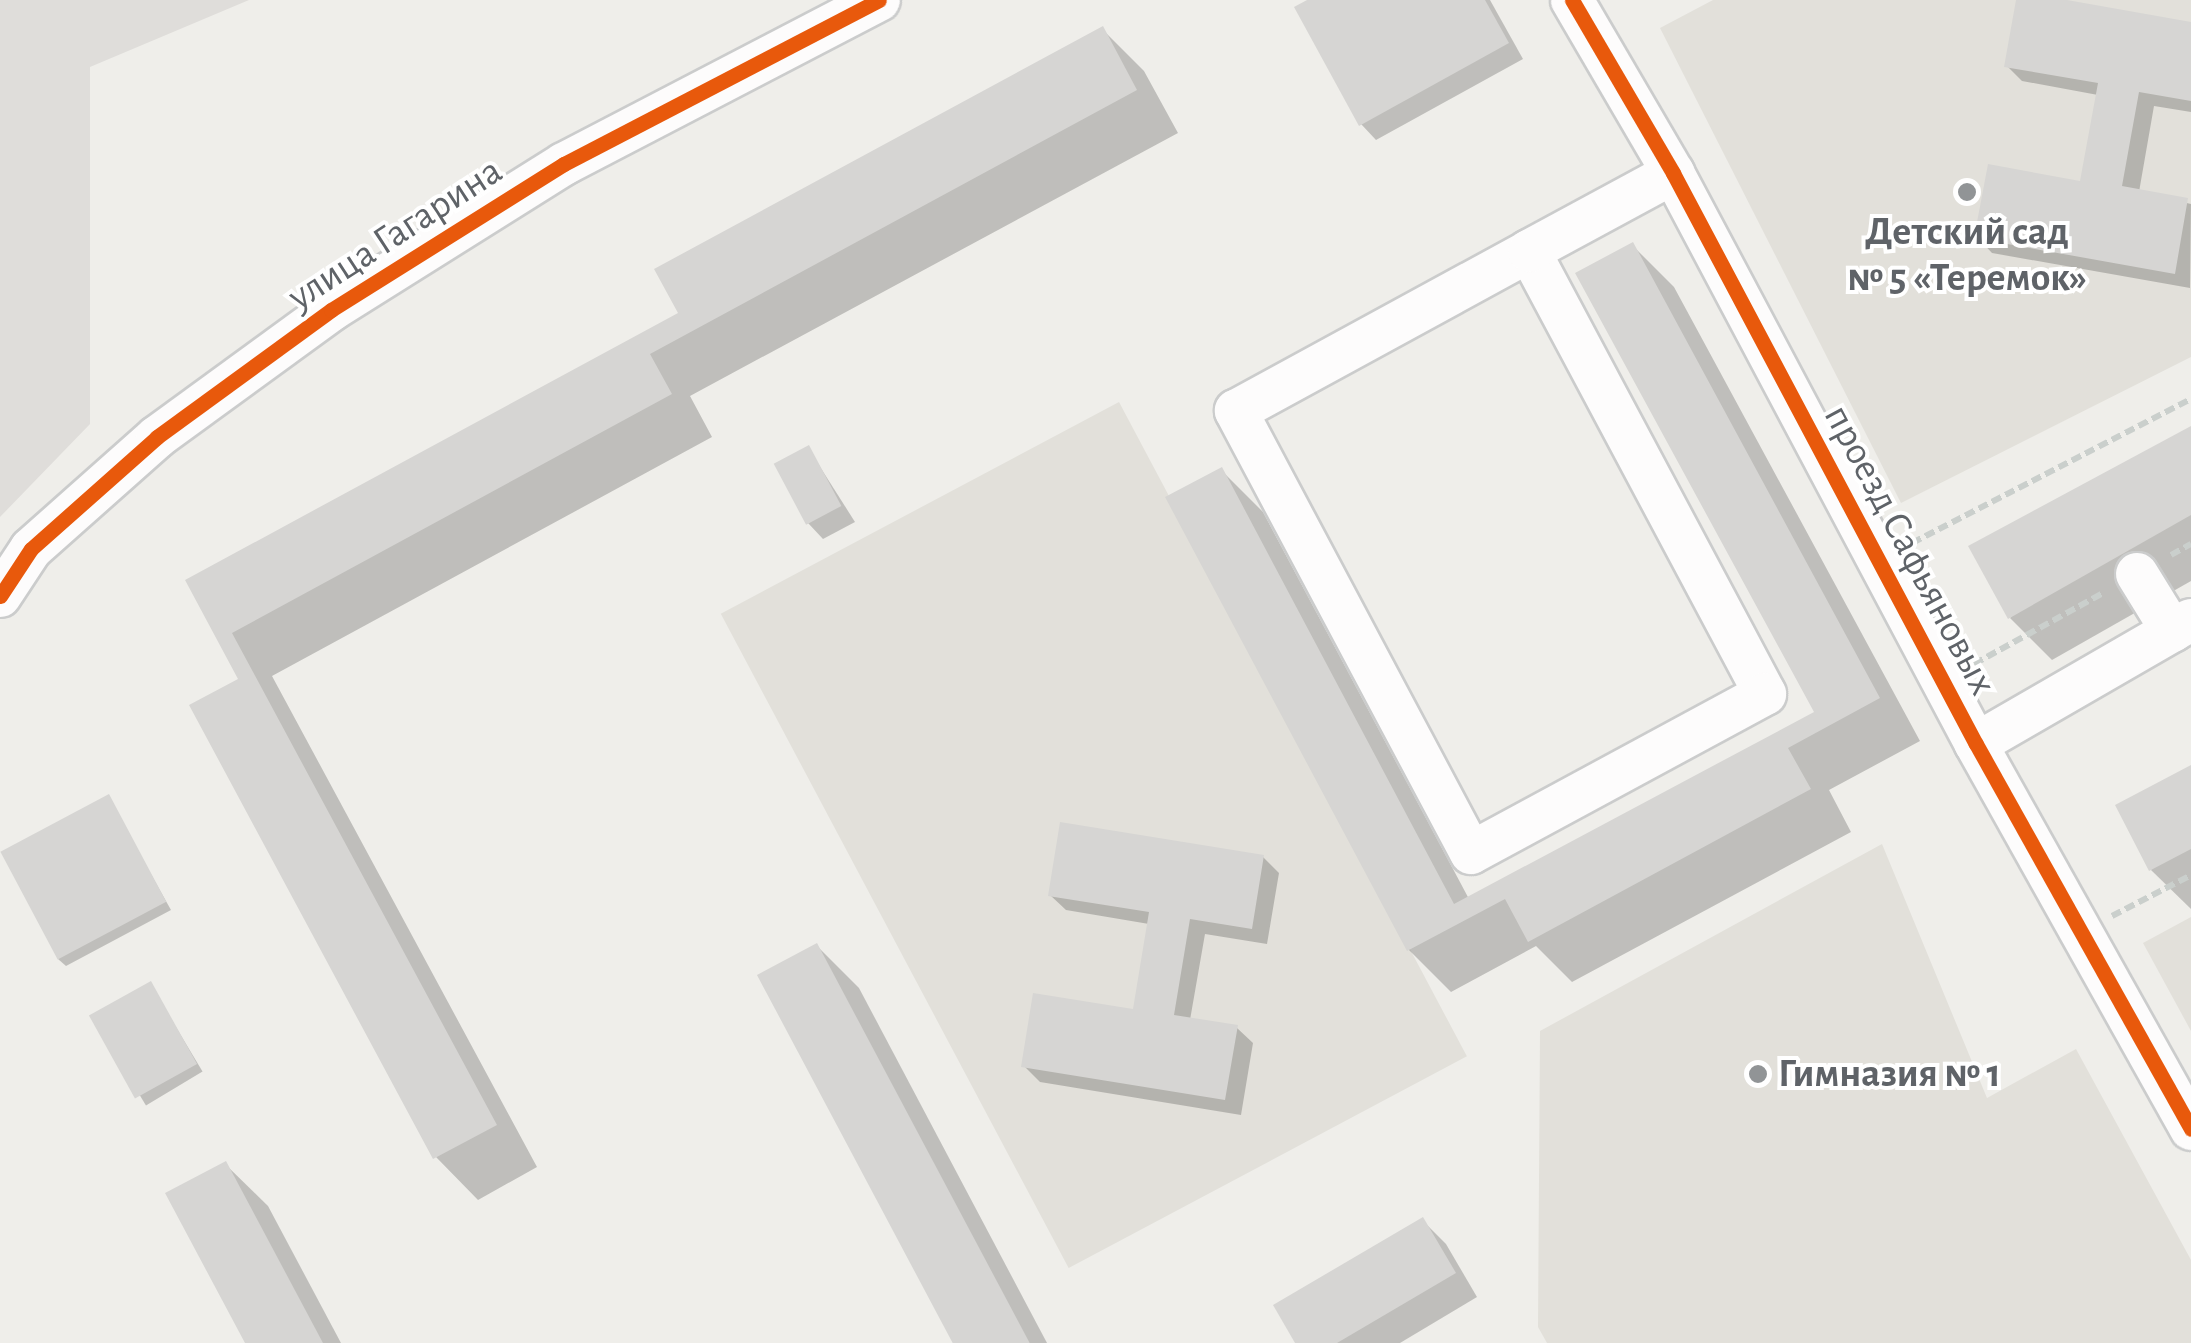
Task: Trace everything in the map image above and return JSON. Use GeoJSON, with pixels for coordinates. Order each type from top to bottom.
{"type":"FeatureCollection","features":[{"type":"Feature","properties":{"kind":"street","name":"улица Гагарина"},"geometry":{"type":"LineString","coordinates":[[0,596],[31,549],[158,437],[331,310],[564,164],[879,0]]}},
{"type":"Feature","properties":{"kind":"street","name":"проезд Сафьяновых"},"geometry":{"type":"LineString","coordinates":[[1572,0],[1673,173],[1942,682],[2191,1129]]}},
{"type":"Feature","properties":{"kind":"street"},"geometry":{"type":"LineString","coordinates":[[1529,251],[1766,694],[1471,852],[1236,411],[1529,251],[1673,173]]}},
{"type":"Feature","properties":{"kind":"street"},"geometry":{"type":"LineString","coordinates":[[1976,744],[2181,626],[2137,574]]}},
{"type":"Feature","properties":{"kind":"path"},"geometry":{"type":"LineString","coordinates":[[1879,561],[2191,399]]}},
{"type":"Feature","properties":{"kind":"path"},"geometry":{"type":"LineString","coordinates":[[1942,682],[2191,544]]}},
{"type":"Feature","properties":{"kind":"path"},"geometry":{"type":"LineString","coordinates":[[2084,931],[2191,875]]}},
{"type":"Feature","properties":{"kind":"shaded area"},"geometry":{"type":"Polygon","coordinates":[[[0,0],[249,0],[90,67],[90,424],[0,517],[0,0]]]}},
{"type":"Feature","properties":{"kind":"shaded area","name":"Детский сад № 5 «Теремок»"},"geometry":{"type":"Polygon","coordinates":[[[1713,0],[2191,0],[2191,357],[1901,503],[1660,28],[1713,0]]]}},
{"type":"Feature","properties":{"kind":"shaded area"},"geometry":{"type":"Polygon","coordinates":[[[1119,402],[1467,1056],[1069,1268],[721,614],[1119,402]]]}},
{"type":"Feature","properties":{"kind":"shaded area","name":"Гимназия № 1"},"geometry":{"type":"Polygon","coordinates":[[[1882,844],[1987,1098],[2076,1049],[2191,1260],[2191,1343],[1547,1343],[1538,1327],[1540,1031],[1882,844]]]}},
{"type":"Feature","properties":{"kind":"shaded area"},"geometry":{"type":"Polygon","coordinates":[[[2191,917],[2191,1031],[2143,943],[2191,917]]]}},
{"type":"Feature","properties":{"kind":"building"},"geometry":{"type":"Polygon","coordinates":[[[1307,0],[1485,0],[1509,43],[1359,126],[1294,7],[1307,0]]]}},
{"type":"Feature","properties":{"kind":"building"},"geometry":{"type":"Polygon","coordinates":[[[2016,0],[2067,0],[2191,22],[2191,101],[2139,92],[2122,186],[2188,198],[2175,274],[1974,238],[1988,164],[2080,181],[2098,83],[2004,67],[2016,0]]]}},
{"type":"Feature","properties":{"kind":"building"},"geometry":{"type":"Polygon","coordinates":[[[1103,26],[1137,90],[650,354],[672,394],[232,633],[497,1125],[433,1159],[189,705],[238,679],[185,580],[678,313],[654,269],[1103,26]]]}},
{"type":"Feature","properties":{"kind":"building"},"geometry":{"type":"Polygon","coordinates":[[[1633,242],[1880,698],[1788,748],[1811,789],[1528,942],[1505,899],[1407,951],[1165,497],[1222,467],[1454,904],[1814,712],[1575,273],[1633,242]]]}},
{"type":"Feature","properties":{"kind":"building"},"geometry":{"type":"Polygon","coordinates":[[[2191,426],[2191,515],[2008,619],[1968,546],[2191,426]]]}},
{"type":"Feature","properties":{"kind":"building"},"geometry":{"type":"Polygon","coordinates":[[[809,445],[841,506],[806,525],[774,464],[809,445]]]}},
{"type":"Feature","properties":{"kind":"building"},"geometry":{"type":"Polygon","coordinates":[[[2191,765],[2191,849],[2149,871],[2115,805],[2191,765]]]}},
{"type":"Feature","properties":{"kind":"building"},"geometry":{"type":"Polygon","coordinates":[[[109,794],[166,902],[58,959],[0,852],[109,794]]]}},
{"type":"Feature","properties":{"kind":"building"},"geometry":{"type":"Polygon","coordinates":[[[1060,822],[1264,855],[1252,929],[1190,919],[1174,1015],[1238,1025],[1225,1100],[1021,1067],[1033,993],[1133,1009],[1149,912],[1048,896],[1060,822]]]}},
{"type":"Feature","properties":{"kind":"building"},"geometry":{"type":"Polygon","coordinates":[[[817,943],[1030,1343],[953,1343],[757,975],[817,943]]]}},
{"type":"Feature","properties":{"kind":"building"},"geometry":{"type":"Polygon","coordinates":[[[151,981],[197,1064],[135,1099],[89,1015],[151,981]]]}},
{"type":"Feature","properties":{"kind":"building"},"geometry":{"type":"Polygon","coordinates":[[[226,1161],[323,1343],[245,1343],[165,1193],[226,1161]]]}},
{"type":"Feature","properties":{"kind":"building"},"geometry":{"type":"Polygon","coordinates":[[[1423,1217],[1456,1273],[1337,1343],[1295,1343],[1273,1305],[1423,1217]]]}},
{"type":"Feature","properties":{"kind":"cycle path"},"geometry":{"type":"LineString","coordinates":[[0,596],[31,549],[157,437],[331,310],[564,164],[879,0]]}},
{"type":"Feature","properties":{"kind":"cycle path"},"geometry":{"type":"LineString","coordinates":[[1572,0],[1673,173],[1976,744],[2191,1129]]}},
{"type":"Feature","properties":{"kind":"place","name":"Детский сад № 5 «Теремок»"},"geometry":{"type":"Point","coordinates":[1967,192]}},
{"type":"Feature","properties":{"kind":"place","name":"Гимназия № 1"},"geometry":{"type":"Point","coordinates":[1758,1074]}}]}
